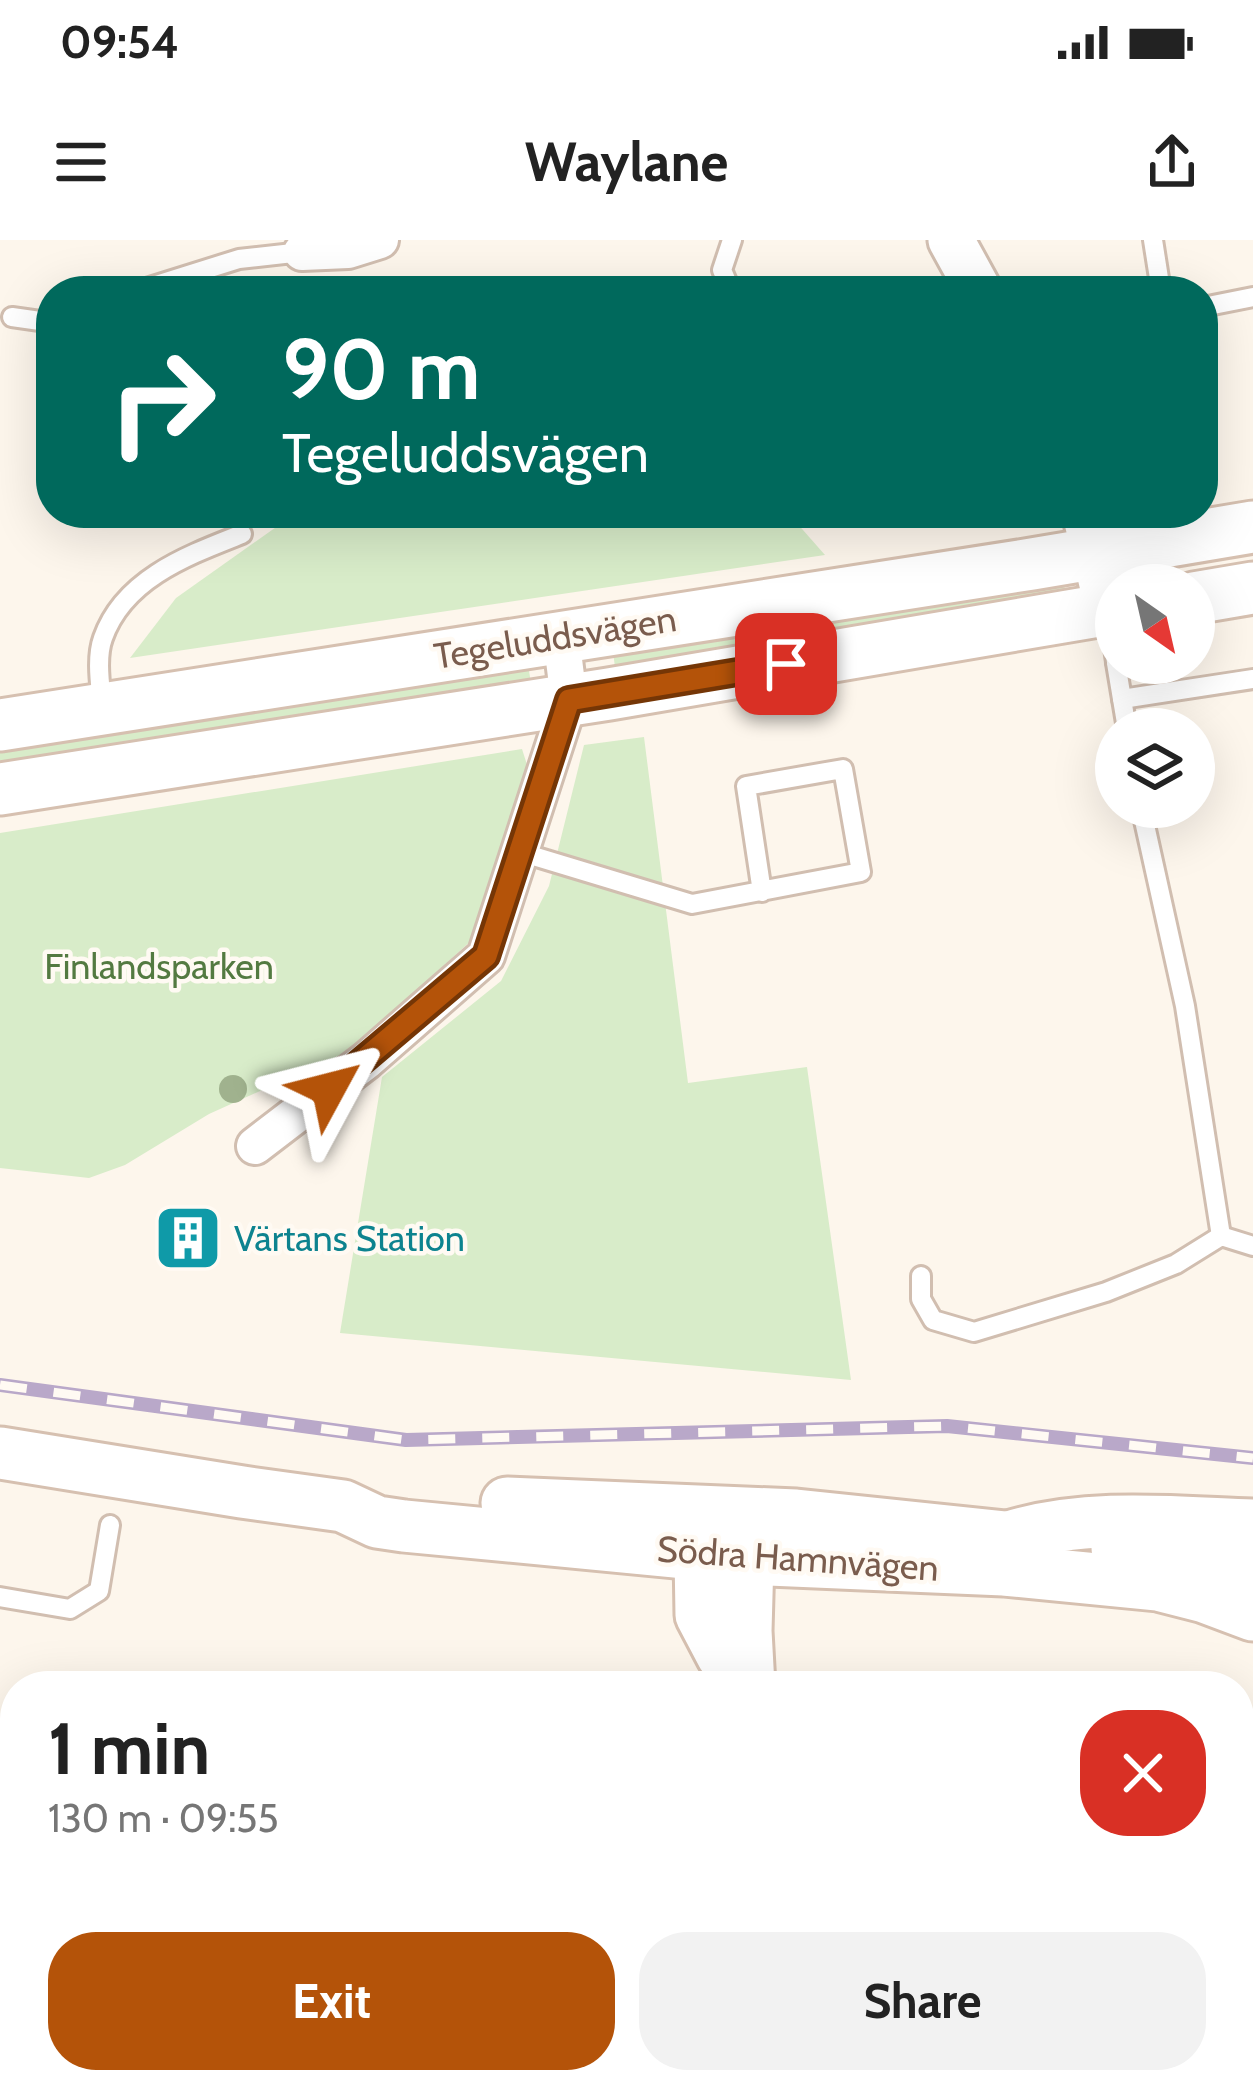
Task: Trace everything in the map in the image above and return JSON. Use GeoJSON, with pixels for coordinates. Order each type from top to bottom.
{"type":"FeatureCollection","features":[{"type":"Feature","properties":{"kind":"main road","name":"Tegeluddsvägen"},"geometry":{"type":"LineString","coordinates":[[1218,527],[1253,526]]}},
{"type":"Feature","properties":{"kind":"main road","name":"Tegeluddsvägen"},"geometry":{"type":"LineString","coordinates":[[0,725],[561,636],[1089,533],[1206,528]]}},
{"type":"Feature","properties":{"kind":"main road"},"geometry":{"type":"LineString","coordinates":[[1215,594],[1253,588]]}},
{"type":"Feature","properties":{"kind":"main road","name":"Tegeluddsvägen"},"geometry":{"type":"LineString","coordinates":[[0,790],[1095,612]]}},
{"type":"Feature","properties":{"kind":"main road","name":"Södra Hamnvägen"},"geometry":{"type":"LineString","coordinates":[[0,1453],[343,1506],[377,1522],[404,1526],[725,1542],[1158,1585],[1253,1615]]}},
{"type":"Feature","properties":{"kind":"main road","name":"Södra Hamnvägen"},"geometry":{"type":"LineString","coordinates":[[725,1542],[796,1516],[1170,1552],[1253,1568]]}},
{"type":"Feature","properties":{"kind":"main road"},"geometry":{"type":"LineString","coordinates":[[1009,1538],[1079,1522],[1253,1525]]}},
{"type":"Feature","properties":{"kind":"main road"},"geometry":{"type":"LineString","coordinates":[[725,1542],[701,1615],[735,1671]]}},
{"type":"Feature","properties":{"kind":"street"},"geometry":{"type":"LineString","coordinates":[[302,252],[348,250],[380,240]]}},
{"type":"Feature","properties":{"kind":"street"},"geometry":{"type":"LineString","coordinates":[[951,240],[971,276]]}},
{"type":"Feature","properties":{"kind":"street"},"geometry":{"type":"LineString","coordinates":[[1089,533],[1098,564]]}},
{"type":"Feature","properties":{"kind":"street"},"geometry":{"type":"LineString","coordinates":[[255,1146],[366,1060],[486,956],[569,700],[561,636]]}},
{"type":"Feature","properties":{"kind":"lane"},"geometry":{"type":"LineString","coordinates":[[725,276],[722,270],[732,240]]}},
{"type":"Feature","properties":{"kind":"lane"},"geometry":{"type":"LineString","coordinates":[[1154,240],[1159,276]]}},
{"type":"Feature","properties":{"kind":"lane"},"geometry":{"type":"LineString","coordinates":[[184,276],[238,259],[302,252]]}},
{"type":"Feature","properties":{"kind":"lane"},"geometry":{"type":"LineString","coordinates":[[1218,304],[1253,297]]}},
{"type":"Feature","properties":{"kind":"lane"},"geometry":{"type":"LineString","coordinates":[[12,317],[36,320]]}},
{"type":"Feature","properties":{"kind":"lane"},"geometry":{"type":"LineString","coordinates":[[102,708],[101,641],[116,612],[152,575],[185,556],[242,534]]}},
{"type":"Feature","properties":{"kind":"lane"},"geometry":{"type":"LineString","coordinates":[[1122,699],[1253,679]]}},
{"type":"Feature","properties":{"kind":"lane"},"geometry":{"type":"LineString","coordinates":[[1120,684],[1124,708]]}},
{"type":"Feature","properties":{"kind":"lane"},"geometry":{"type":"LineString","coordinates":[[520,853],[692,904],[762,892],[861,872],[843,769],[746,786],[762,892]]}},
{"type":"Feature","properties":{"kind":"lane"},"geometry":{"type":"LineString","coordinates":[[1147,828],[1185,1006],[1221,1236]]}},
{"type":"Feature","properties":{"kind":"lane"},"geometry":{"type":"LineString","coordinates":[[920,1276],[921,1299],[934,1320],[974,1332],[1106,1292],[1176,1264],[1221,1236],[1253,1246]]}},
{"type":"Feature","properties":{"kind":"lane"},"geometry":{"type":"LineString","coordinates":[[0,1597],[70,1609],[99,1591],[110,1525]]}},
{"type":"Feature","properties":{"kind":"green space"},"geometry":{"type":"Polygon","coordinates":[[[275,528],[801,528],[825,555],[130,658],[176,598],[275,528]]]}},
{"type":"Feature","properties":{"kind":"green space"},"geometry":{"type":"Polygon","coordinates":[[[1062,583],[1068,593],[616,676],[613,651],[1062,583]]]}},
{"type":"Feature","properties":{"kind":"green space"},"geometry":{"type":"Polygon","coordinates":[[[528,665],[532,689],[0,773],[0,749],[528,665]]]}},
{"type":"Feature","properties":{"kind":"green space"},"geometry":{"type":"Polygon","coordinates":[[[644,737],[688,1083],[807,1067],[851,1380],[340,1333],[382,1077],[501,981],[549,886],[584,745],[644,737]]]}},
{"type":"Feature","properties":{"kind":"green space","name":"Finlandsparken"},"geometry":{"type":"Polygon","coordinates":[[[522,749],[530,774],[472,940],[349,1051],[209,1114],[125,1165],[89,1178],[0,1168],[0,833],[522,749]]]}},
{"type":"Feature","properties":{"kind":"railway"},"geometry":{"type":"LineString","coordinates":[[0,1385],[406,1440],[947,1426],[1253,1458]]}},
{"type":"Feature","properties":{"kind":"place","name":"Värtans Station"},"geometry":{"type":"Point","coordinates":[188,1238]}},
{"type":"Feature","properties":{"kind":"route"},"geometry":{"type":"LineString","coordinates":[[329,1089],[486,956],[569,700],[786,664]]}}]}
